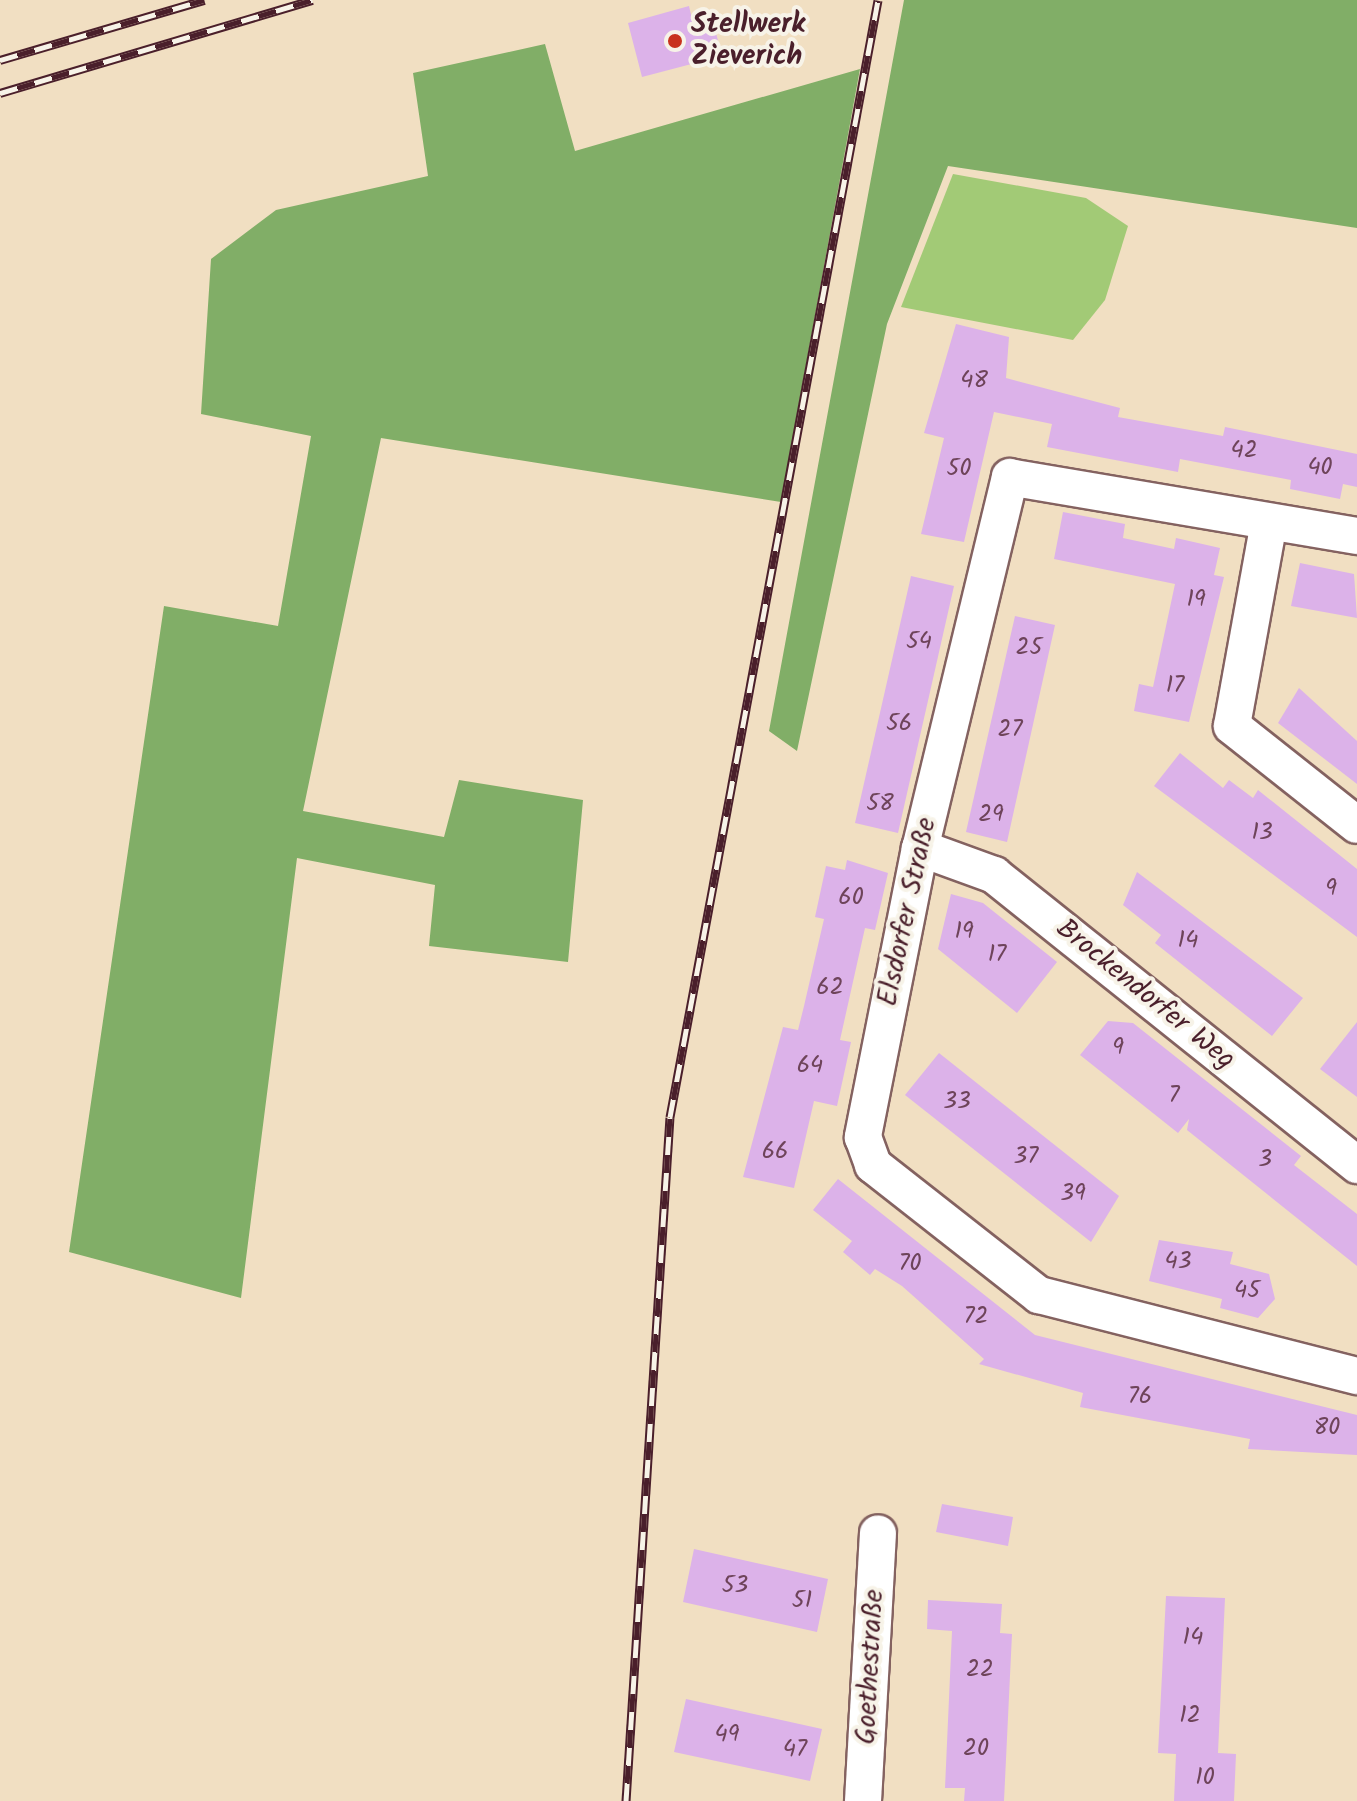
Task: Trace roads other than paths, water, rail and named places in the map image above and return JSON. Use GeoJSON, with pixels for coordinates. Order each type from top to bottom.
{"type":"FeatureCollection","features":[{"type":"Feature","properties":{"kind":"street","name":"Elsdorfer Straße"},"geometry":{"type":"LineString","coordinates":[[1357,536],[1010,477],[920,848],[863,1137],[873,1165],[1039,1295],[1357,1376]]}},
{"type":"Feature","properties":{"kind":"street"},"geometry":{"type":"LineString","coordinates":[[1269,522],[1232,726],[1357,825]]}},
{"type":"Feature","properties":{"kind":"street","name":"Brockendorfer Weg"},"geometry":{"type":"LineString","coordinates":[[920,848],[994,875],[1357,1165]]}},
{"type":"Feature","properties":{"kind":"street","name":"Goethestraße"},"geometry":{"type":"LineString","coordinates":[[863,1801],[878,1533]]}},
{"type":"Feature","properties":{"kind":"railway"},"geometry":{"type":"LineString","coordinates":[[0,60],[204,0]]}},
{"type":"Feature","properties":{"kind":"railway"},"geometry":{"type":"LineString","coordinates":[[0,93],[312,0]]}},
{"type":"Feature","properties":{"kind":"railway"},"geometry":{"type":"LineString","coordinates":[[626,1801],[670,1117],[878,0]]}},
{"type":"Feature","properties":{"kind":"place","name":"Stellwerk Zieverich"},"geometry":{"type":"Point","coordinates":[675,41]}}]}
